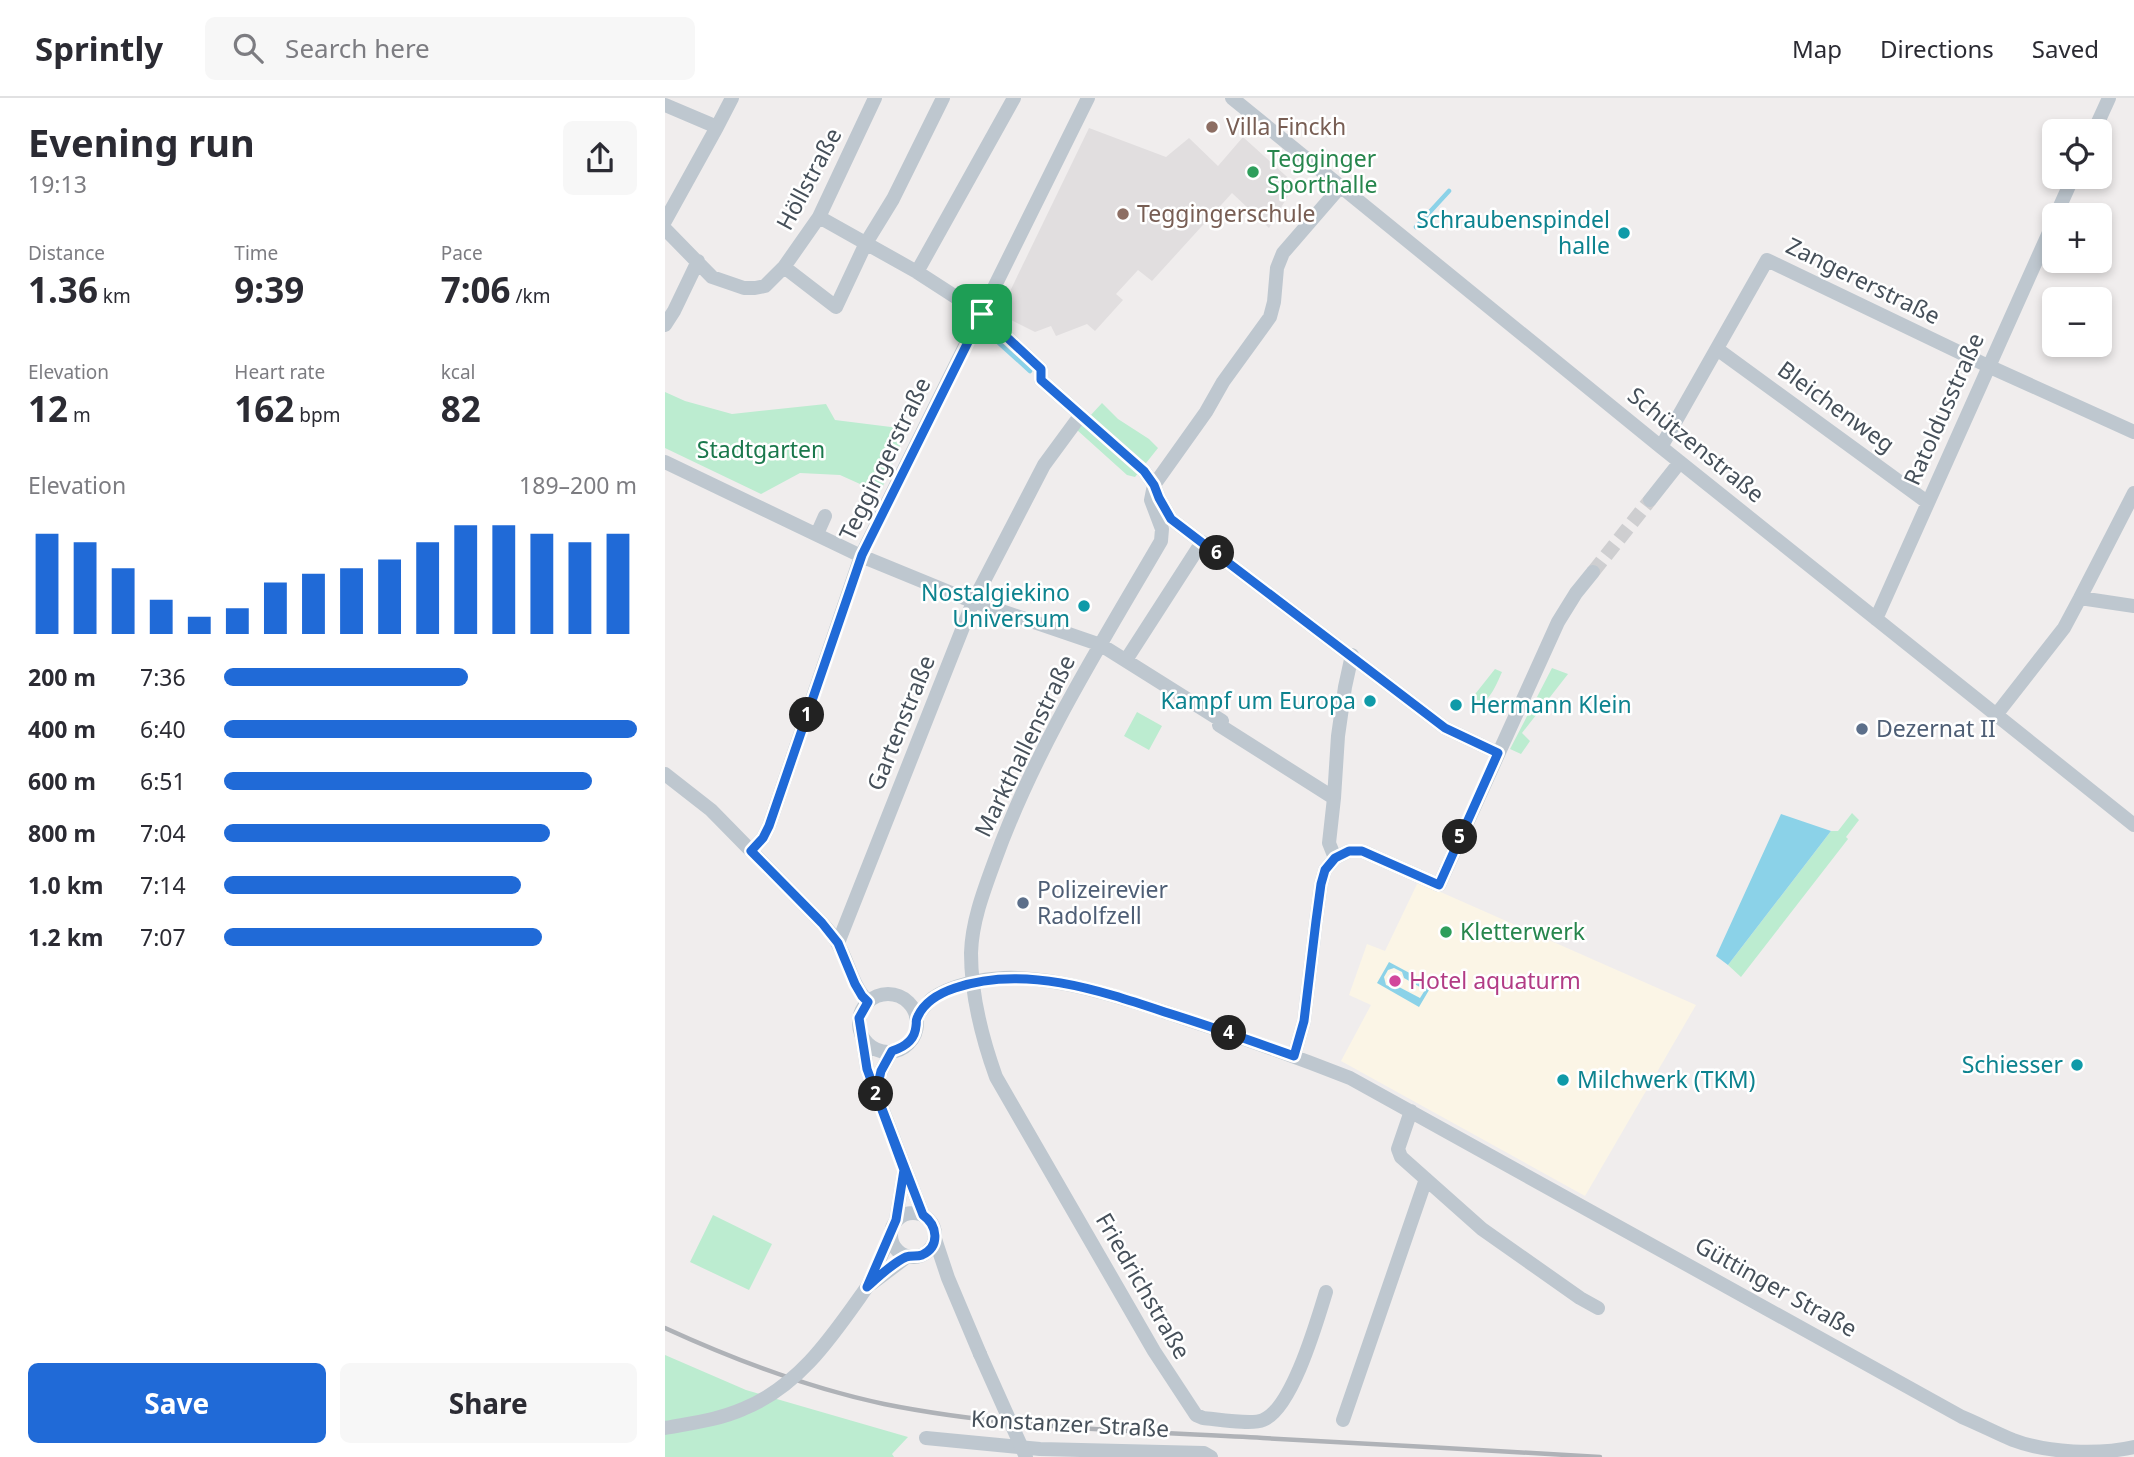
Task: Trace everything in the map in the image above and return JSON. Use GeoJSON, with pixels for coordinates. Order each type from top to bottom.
{"type":"FeatureCollection","features":[{"type":"Feature","properties":{"kind":"street"},"geometry":{"type":"LineString","coordinates":[[665,221],[732,98]]}},
{"type":"Feature","properties":{"kind":"street","name":"Höllstraße"},"geometry":{"type":"LineString","coordinates":[[669,232],[712,277],[744,288],[765,286],[784,267],[819,217],[875,98]]}},
{"type":"Feature","properties":{"kind":"street"},"geometry":{"type":"LineString","coordinates":[[784,267],[836,307],[866,243],[893,199],[943,98]]}},
{"type":"Feature","properties":{"kind":"street"},"geometry":{"type":"LineString","coordinates":[[917,272],[1014,98]]}},
{"type":"Feature","properties":{"kind":"street","name":"Teggingerstraße"},"geometry":{"type":"LineString","coordinates":[[751,851],[763,838],[769,826],[862,555],[1088,98]]}},
{"type":"Feature","properties":{"kind":"street","name":"Schützenstraße"},"geometry":{"type":"LineString","coordinates":[[1232,98],[1661,447],[2134,825]]}},
{"type":"Feature","properties":{"kind":"street"},"geometry":{"type":"LineString","coordinates":[[2099,119],[2109,98]]}},
{"type":"Feature","properties":{"kind":"street"},"geometry":{"type":"LineString","coordinates":[[665,105],[717,127]]}},
{"type":"Feature","properties":{"kind":"street"},"geometry":{"type":"LineString","coordinates":[[1154,485],[1270,317],[1274,302],[1276,268],[1283,253],[1341,186]]}},
{"type":"Feature","properties":{"kind":"street"},"geometry":{"type":"LineString","coordinates":[[819,217],[917,272],[982,314],[1041,369],[1041,380],[1135,463],[1154,485],[1168,515],[1445,728],[1498,753]]}},
{"type":"Feature","properties":{"kind":"street","name":"Ratoldusstraße"},"geometry":{"type":"LineString","coordinates":[[1875,619],[2042,246]]}},
{"type":"Feature","properties":{"kind":"street","name":"Zangererstraße"},"geometry":{"type":"LineString","coordinates":[[1661,447],[1767,260],[1988,366],[2134,432]]}},
{"type":"Feature","properties":{"kind":"street"},"geometry":{"type":"LineString","coordinates":[[666,321],[698,261]]}},
{"type":"Feature","properties":{"kind":"street","name":"Bleichenweg"},"geometry":{"type":"LineString","coordinates":[[1717,349],[1927,502]]}},
{"type":"Feature","properties":{"kind":"street","name":"Gartenstraße"},"geometry":{"type":"LineString","coordinates":[[838,943],[973,602],[1044,465],[1080,416]]}},
{"type":"Feature","properties":{"kind":"street"},"geometry":{"type":"LineString","coordinates":[[665,462],[862,555],[973,602],[1101,645],[1221,720],[1219,725],[1334,798]]}},
{"type":"Feature","properties":{"kind":"street"},"geometry":{"type":"LineString","coordinates":[[1650,500],[1680,462]]}},
{"type":"Feature","properties":{"kind":"street","name":"Markthallenstraße"},"geometry":{"type":"LineString","coordinates":[[974,983],[972,942],[980,900],[1002,842],[1041,755],[1161,541],[1162,529],[1151,500],[1154,485]]}},
{"type":"Feature","properties":{"kind":"street"},"geometry":{"type":"LineString","coordinates":[[1996,715],[2064,628],[2134,493]]}},
{"type":"Feature","properties":{"kind":"street"},"geometry":{"type":"LineString","coordinates":[[817,534],[825,516]]}},
{"type":"Feature","properties":{"kind":"street"},"geometry":{"type":"LineString","coordinates":[[1126,660],[1202,542]]}},
{"type":"Feature","properties":{"kind":"street"},"geometry":{"type":"LineString","coordinates":[[1294,1056],[1304,1021],[1325,870],[1335,858],[1349,851],[1362,851],[1439,885],[1558,622],[1594,572]]}},
{"type":"Feature","properties":{"kind":"street"},"geometry":{"type":"LineString","coordinates":[[2080,598],[2134,606]]}},
{"type":"Feature","properties":{"kind":"street"},"geometry":{"type":"LineString","coordinates":[[1335,858],[1329,843],[1338,736],[1352,655]]}},
{"type":"Feature","properties":{"kind":"street"},"geometry":{"type":"LineString","coordinates":[[665,774],[712,810],[822,923],[838,943],[855,984],[868,1002]]}},
{"type":"Feature","properties":{"kind":"street","name":"Güttinger Straße"},"geometry":{"type":"LineString","coordinates":[[916,1018],[934,997],[955,988],[1006,978],[1047,982],[1107,993],[1294,1056],[1350,1078],[1412,1111],[1962,1417],[2015,1441],[2058,1450],[2100,1451],[2134,1447]]}},
{"type":"Feature","properties":{"kind":"street","name":"Friedrichstraße"},"geometry":{"type":"LineString","coordinates":[[974,983],[986,1047],[996,1077],[1154,1350],[1196,1415],[1203,1418],[1256,1422],[1267,1418],[1286,1394],[1300,1368],[1326,1292]]}},
{"type":"Feature","properties":{"kind":"street"},"geometry":{"type":"LineString","coordinates":[[862,1036],[875,1048],[883,1051],[901,1048],[913,1036],[916,1018],[913,1010],[901,997],[884,994],[868,1002],[859,1018],[867,1069],[904,1170],[923,1215],[933,1225],[948,1278],[1025,1457]]}},
{"type":"Feature","properties":{"kind":"street","name":"Güttinger Straße"},"geometry":{"type":"LineString","coordinates":[[901,997],[934,997]]}},
{"type":"Feature","properties":{"kind":"street"},"geometry":{"type":"LineString","coordinates":[[876,1093],[881,1071],[892,1051]]}},
{"type":"Feature","properties":{"kind":"street"},"geometry":{"type":"LineString","coordinates":[[1412,1111],[1398,1149],[1399,1154],[1482,1229],[1598,1308]]}},
{"type":"Feature","properties":{"kind":"street"},"geometry":{"type":"LineString","coordinates":[[665,1428],[722,1417],[744,1409],[768,1397],[809,1364],[867,1287],[894,1227],[904,1170]]}},
{"type":"Feature","properties":{"kind":"street"},"geometry":{"type":"LineString","coordinates":[[1343,1420],[1426,1179]]}},
{"type":"Feature","properties":{"kind":"street"},"geometry":{"type":"LineString","coordinates":[[894,1227],[909,1213],[923,1215]]}},
{"type":"Feature","properties":{"kind":"street"},"geometry":{"type":"LineString","coordinates":[[894,1227],[896,1248],[948,1278]]}},
{"type":"Feature","properties":{"kind":"street"},"geometry":{"type":"LineString","coordinates":[[867,1287],[911,1256],[928,1251],[935,1239]]}},
{"type":"Feature","properties":{"kind":"street","name":"Konstanzer Straße"},"geometry":{"type":"LineString","coordinates":[[926,1438],[1040,1449],[1204,1452],[1212,1457]]}},
{"type":"Feature","properties":{"kind":"shaded area","name":"Teggingerschule"},"geometry":{"type":"Polygon","coordinates":[[[1089,128],[1166,157],[1189,138],[1218,166],[1243,137],[1295,184],[1269,228],[1232,193],[1152,281],[1138,270],[1116,294],[1123,300],[1095,331],[1087,324],[1056,336],[1051,326],[1035,332],[999,314],[1089,128]]]}},
{"type":"Feature","properties":{"kind":"shaded area"},"geometry":{"type":"Polygon","coordinates":[[[1418,882],[1696,1005],[1585,1196],[1341,1061],[1371,1005],[1349,995],[1367,944],[1385,951],[1418,882]]]}},
{"type":"Feature","properties":{"kind":"green space","name":"Stadtgarten"},"geometry":{"type":"Polygon","coordinates":[[[665,392],[685,401],[732,414],[826,404],[835,420],[907,429],[880,493],[840,475],[800,473],[761,494],[665,448],[665,392]]]}},
{"type":"Feature","properties":{"kind":"green space"},"geometry":{"type":"Polygon","coordinates":[[[1102,403],[1118,419],[1158,448],[1135,477],[1127,475],[1077,430],[1102,403]]]}},
{"type":"Feature","properties":{"kind":"green space"},"geometry":{"type":"Polygon","coordinates":[[[1552,668],[1568,674],[1522,733],[1530,741],[1521,754],[1510,749],[1552,668]]]}},
{"type":"Feature","properties":{"kind":"green space"},"geometry":{"type":"Polygon","coordinates":[[[1495,669],[1502,672],[1494,688],[1488,698],[1473,706],[1475,701],[1472,698],[1495,669]]]}},
{"type":"Feature","properties":{"kind":"green space"},"geometry":{"type":"Polygon","coordinates":[[[1137,712],[1162,726],[1149,750],[1124,736],[1137,712]]]}},
{"type":"Feature","properties":{"kind":"green space"},"geometry":{"type":"Polygon","coordinates":[[[1852,813],[1859,820],[1846,837],[1848,839],[1741,977],[1728,965],[1831,831],[1838,831],[1852,813]]]}},
{"type":"Feature","properties":{"kind":"green space"},"geometry":{"type":"Polygon","coordinates":[[[713,1215],[772,1244],[749,1290],[690,1262],[713,1215]]]}},
{"type":"Feature","properties":{"kind":"green space"},"geometry":{"type":"Polygon","coordinates":[[[665,1355],[746,1390],[908,1437],[892,1454],[894,1457],[665,1457],[665,1355]]]}},
{"type":"Feature","properties":{"kind":"water"},"geometry":{"type":"Polygon","coordinates":[[[1781,814],[1831,831],[1728,965],[1716,956],[1781,814]]]}},
{"type":"Feature","properties":{"kind":"water"},"geometry":{"type":"Polygon","coordinates":[[[1389,962],[1432,985],[1419,1007],[1377,983],[1389,962]],[[1394,968],[1388,970],[1384,977],[1386,985],[1399,987],[1420,998],[1425,990],[1404,978],[1402,972],[1394,968]]]}},
{"type":"Feature","properties":{"kind":"waterway"},"geometry":{"type":"LineString","coordinates":[[1416,227],[1449,191]]}},
{"type":"Feature","properties":{"kind":"waterway"},"geometry":{"type":"LineString","coordinates":[[988,333],[1030,371]]}},
{"type":"Feature","properties":{"kind":"tunnel"},"geometry":{"type":"LineString","coordinates":[[1593,572],[1650,500]]}},
{"type":"Feature","properties":{"kind":"railway"},"geometry":{"type":"LineString","coordinates":[[665,1328],[745,1362],[828,1390],[884,1404],[978,1419],[1120,1431],[1600,1457]]}},
{"type":"Feature","properties":{"kind":"place","name":"Villa Finckh"},"geometry":{"type":"Point","coordinates":[1212,127]}},
{"type":"Feature","properties":{"kind":"place","name":"Tegginger Sporthalle"},"geometry":{"type":"Point","coordinates":[1253,172]}},
{"type":"Feature","properties":{"kind":"place","name":"Teggingerschule"},"geometry":{"type":"Point","coordinates":[1123,214]}},
{"type":"Feature","properties":{"kind":"place","name":"Schraubenspindel halle"},"geometry":{"type":"Point","coordinates":[1624,233]}},
{"type":"Feature","properties":{"kind":"place","name":"Nostalgiekino Universum"},"geometry":{"type":"Point","coordinates":[1084,606]}},
{"type":"Feature","properties":{"kind":"place","name":"Kampf um Europa"},"geometry":{"type":"Point","coordinates":[1370,701]}},
{"type":"Feature","properties":{"kind":"place","name":"Hermann Klein"},"geometry":{"type":"Point","coordinates":[1456,705]}},
{"type":"Feature","properties":{"kind":"place","name":"Dezernat II"},"geometry":{"type":"Point","coordinates":[1862,729]}},
{"type":"Feature","properties":{"kind":"place","name":"Polizeirevier Radolfzell"},"geometry":{"type":"Point","coordinates":[1023,903]}},
{"type":"Feature","properties":{"kind":"place","name":"Kletterwerk"},"geometry":{"type":"Point","coordinates":[1446,932]}},
{"type":"Feature","properties":{"kind":"place","name":"Hotel aquaturm"},"geometry":{"type":"Point","coordinates":[1395,981]}},
{"type":"Feature","properties":{"kind":"place","name":"Schiesser"},"geometry":{"type":"Point","coordinates":[2077,1065]}},
{"type":"Feature","properties":{"kind":"place","name":"Milchwerk (TKM)"},"geometry":{"type":"Point","coordinates":[1563,1080]}},
{"type":"Feature","properties":{"kind":"route"},"geometry":{"type":"LineString","coordinates":[[982,314],[1041,369],[1041,380],[1144,471],[1171,519],[1445,728],[1498,753],[1439,885],[1362,851],[1349,851],[1335,858],[1325,870],[1304,1021],[1294,1056],[1107,993],[1047,982],[994,979],[955,988],[934,997],[916,1018],[916,1027],[908,1043],[892,1051],[881,1071],[876,1093],[923,1215],[933,1225],[935,1239],[928,1251],[915,1257],[908,1256],[867,1287],[896,1220],[904,1170],[867,1069],[859,1018],[868,1002],[855,984],[838,943],[822,923],[751,851],[763,838],[769,826],[862,555],[982,314]]}}]}
